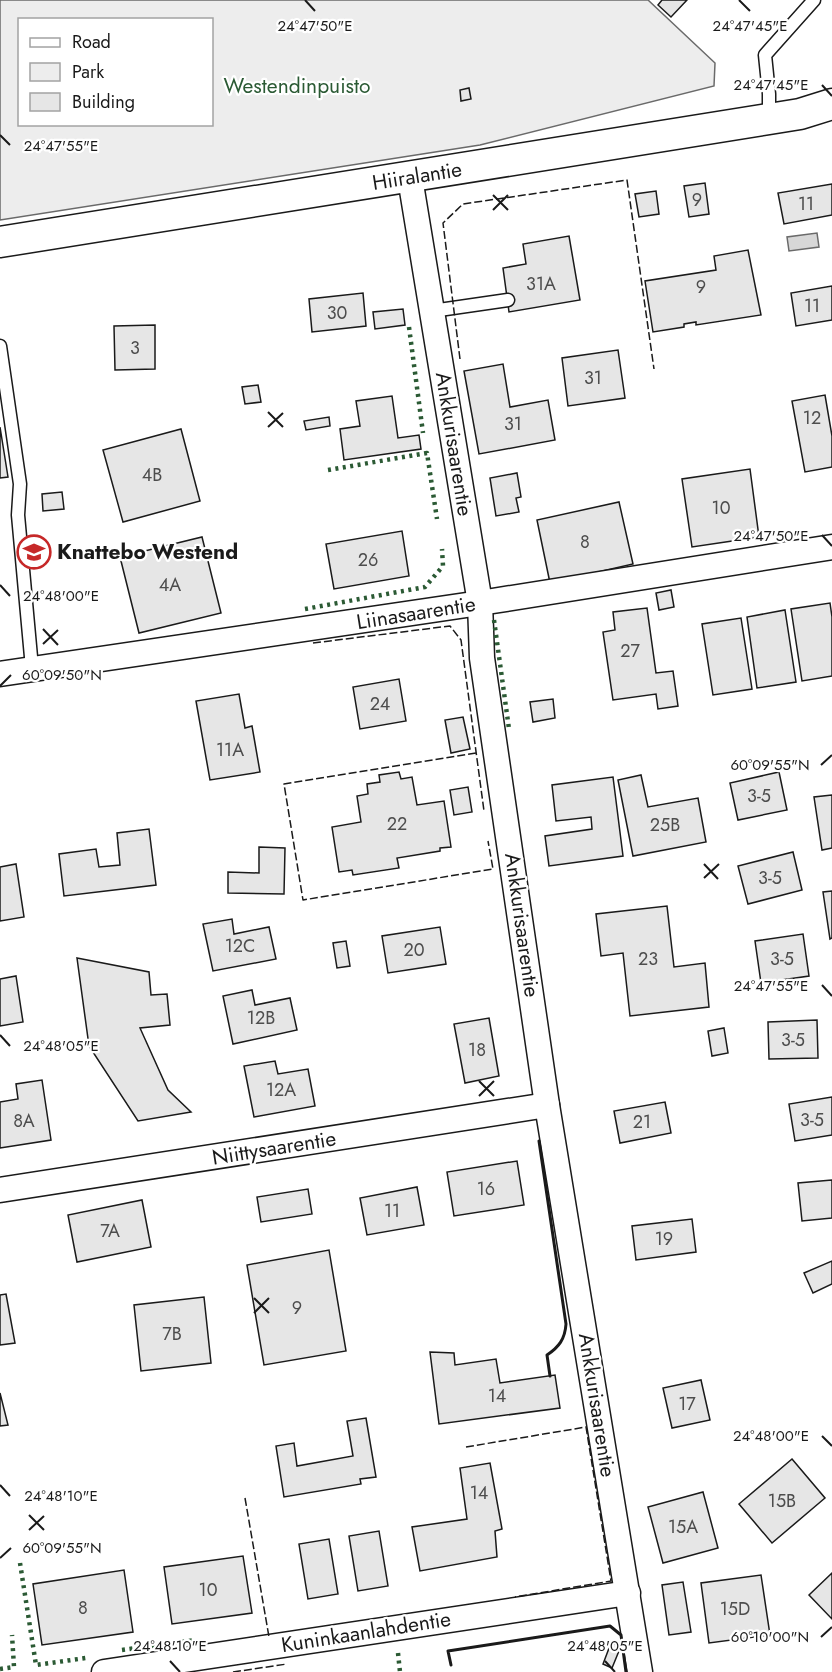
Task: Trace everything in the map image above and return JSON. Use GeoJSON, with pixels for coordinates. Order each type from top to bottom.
{"type":"FeatureCollection","features":[{"type":"Feature","properties":{"kind":"street","name":"Hiiralantie"},"geometry":{"type":"LineString","coordinates":[[0,242],[800,114],[832,104]]}},
{"type":"Feature","properties":{"kind":"street","name":"Ankkurisaarentie"},"geometry":{"type":"LineString","coordinates":[[410,178],[480,603],[482,658],[547,1105],[640,1672]]}},
{"type":"Feature","properties":{"kind":"street","name":"Liinasaarentie"},"geometry":{"type":"LineString","coordinates":[[0,674],[480,603],[832,547]]}},
{"type":"Feature","properties":{"kind":"street","name":"Niittysaarentie"},"geometry":{"type":"LineString","coordinates":[[0,1190],[547,1105]]}},
{"type":"Feature","properties":{"kind":"street","name":"Kuninkaanlahdentie"},"geometry":{"type":"LineString","coordinates":[[104,1672],[628,1593]]}},
{"type":"Feature","properties":{"kind":"lane"},"geometry":{"type":"LineString","coordinates":[[769,119],[765,55],[814,0]]}},
{"type":"Feature","properties":{"kind":"lane"},"geometry":{"type":"LineString","coordinates":[[432,310],[508,300]]}},
{"type":"Feature","properties":{"kind":"lane"},"geometry":{"type":"LineString","coordinates":[[0,346],[20,484],[18,515],[32,668]]}},
{"type":"Feature","properties":{"kind":"green space","name":"Westendinpuisto"},"geometry":{"type":"Polygon","coordinates":[[[0,0],[648,0],[715,63],[714,86],[480,145],[0,220],[0,0]]]}},
{"type":"Feature","properties":{"kind":"shaded area"},"geometry":{"type":"Polygon","coordinates":[[[817,233],[819,247],[789,251],[787,237],[817,233]]]}},
{"type":"Feature","properties":{"kind":"building"},"geometry":{"type":"Polygon","coordinates":[[[662,0],[687,0],[671,17],[658,5],[662,0]]]}},
{"type":"Feature","properties":{"kind":"building"},"geometry":{"type":"Polygon","coordinates":[[[469,88],[471,99],[461,101],[460,90],[469,88]]]}},
{"type":"Feature","properties":{"kind":"building"},"geometry":{"type":"Polygon","coordinates":[[[705,183],[709,214],[689,217],[684,186],[705,183]]]}},
{"type":"Feature","properties":{"kind":"building"},"geometry":{"type":"Polygon","coordinates":[[[832,184],[832,215],[784,224],[778,193],[832,184]]]}},
{"type":"Feature","properties":{"kind":"building"},"geometry":{"type":"Polygon","coordinates":[[[656,191],[659,214],[639,217],[635,194],[656,191]]]}},
{"type":"Feature","properties":{"kind":"building"},"geometry":{"type":"Polygon","coordinates":[[[569,236],[580,300],[509,312],[503,268],[526,264],[523,244],[569,236]]]}},
{"type":"Feature","properties":{"kind":"building"},"geometry":{"type":"Polygon","coordinates":[[[748,250],[761,315],[696,325],[696,322],[684,324],[684,327],[653,332],[645,281],[716,270],[714,256],[748,250]]]}},
{"type":"Feature","properties":{"kind":"building"},"geometry":{"type":"Polygon","coordinates":[[[832,286],[832,320],[796,326],[791,293],[832,286]]]}},
{"type":"Feature","properties":{"kind":"building"},"geometry":{"type":"Polygon","coordinates":[[[363,293],[366,326],[312,332],[309,299],[363,293]]]}},
{"type":"Feature","properties":{"kind":"building"},"geometry":{"type":"Polygon","coordinates":[[[403,309],[405,325],[375,329],[373,312],[403,309]]]}},
{"type":"Feature","properties":{"kind":"building"},"geometry":{"type":"Polygon","coordinates":[[[155,325],[155,369],[115,370],[114,326],[155,325]]]}},
{"type":"Feature","properties":{"kind":"building"},"geometry":{"type":"Polygon","coordinates":[[[618,350],[625,398],[568,406],[562,358],[618,350]]]}},
{"type":"Feature","properties":{"kind":"building"},"geometry":{"type":"Polygon","coordinates":[[[503,364],[510,407],[548,400],[555,440],[479,454],[464,371],[503,364]]]}},
{"type":"Feature","properties":{"kind":"building"},"geometry":{"type":"Polygon","coordinates":[[[258,385],[261,402],[245,404],[242,387],[258,385]]]}},
{"type":"Feature","properties":{"kind":"building"},"geometry":{"type":"Polygon","coordinates":[[[825,395],[832,436],[832,467],[805,472],[792,401],[825,395]]]}},
{"type":"Feature","properties":{"kind":"building"},"geometry":{"type":"Polygon","coordinates":[[[392,396],[398,438],[419,435],[421,449],[344,460],[340,429],[360,426],[356,401],[392,396]]]}},
{"type":"Feature","properties":{"kind":"building"},"geometry":{"type":"Polygon","coordinates":[[[329,417],[330,426],[306,430],[304,421],[329,417]]]}},
{"type":"Feature","properties":{"kind":"building"},"geometry":{"type":"Polygon","coordinates":[[[0,427],[8,477],[0,478],[0,427]]]}},
{"type":"Feature","properties":{"kind":"building"},"geometry":{"type":"Polygon","coordinates":[[[181,429],[200,501],[123,522],[103,450],[181,429]]]}},
{"type":"Feature","properties":{"kind":"building"},"geometry":{"type":"Polygon","coordinates":[[[750,469],[759,537],[692,547],[682,479],[750,469]]]}},
{"type":"Feature","properties":{"kind":"building"},"geometry":{"type":"Polygon","coordinates":[[[517,473],[521,497],[516,498],[519,512],[496,516],[490,478],[517,473]]]}},
{"type":"Feature","properties":{"kind":"building"},"geometry":{"type":"Polygon","coordinates":[[[62,492],[64,509],[43,511],[42,494],[62,492]]]}},
{"type":"Feature","properties":{"kind":"building"},"geometry":{"type":"Polygon","coordinates":[[[619,502],[633,564],[550,583],[537,520],[619,502]]]}},
{"type":"Feature","properties":{"kind":"building"},"geometry":{"type":"Polygon","coordinates":[[[402,531],[409,576],[334,589],[326,544],[402,531]]]}},
{"type":"Feature","properties":{"kind":"building"},"geometry":{"type":"Polygon","coordinates":[[[202,537],[221,613],[139,633],[120,557],[202,537]]]}},
{"type":"Feature","properties":{"kind":"building"},"geometry":{"type":"Polygon","coordinates":[[[671,590],[674,607],[659,610],[656,593],[671,590]]]}},
{"type":"Feature","properties":{"kind":"building"},"geometry":{"type":"Polygon","coordinates":[[[830,603],[832,676],[802,681],[791,609],[830,603]]]}},
{"type":"Feature","properties":{"kind":"building"},"geometry":{"type":"Polygon","coordinates":[[[647,608],[656,673],[673,671],[678,706],[658,709],[656,694],[613,700],[603,632],[615,630],[613,612],[647,608]]]}},
{"type":"Feature","properties":{"kind":"building"},"geometry":{"type":"Polygon","coordinates":[[[785,610],[796,682],[757,688],[747,617],[785,610]]]}},
{"type":"Feature","properties":{"kind":"building"},"geometry":{"type":"Polygon","coordinates":[[[741,618],[752,689],[713,695],[702,624],[741,618]]]}},
{"type":"Feature","properties":{"kind":"building"},"geometry":{"type":"Polygon","coordinates":[[[399,679],[406,721],[360,729],[353,687],[399,679]]]}},
{"type":"Feature","properties":{"kind":"building"},"geometry":{"type":"Polygon","coordinates":[[[239,694],[245,728],[252,726],[260,772],[210,780],[196,701],[239,694]]]}},
{"type":"Feature","properties":{"kind":"building"},"geometry":{"type":"Polygon","coordinates":[[[553,699],[555,718],[533,722],[530,702],[553,699]]]}},
{"type":"Feature","properties":{"kind":"building"},"geometry":{"type":"Polygon","coordinates":[[[463,717],[470,749],[451,753],[445,720],[463,717]]]}},
{"type":"Feature","properties":{"kind":"building"},"geometry":{"type":"Polygon","coordinates":[[[399,772],[401,779],[412,777],[417,805],[444,801],[451,847],[397,858],[399,868],[353,875],[352,870],[339,872],[332,827],[361,822],[357,796],[368,794],[367,784],[380,782],[379,775],[399,772]]]}},
{"type":"Feature","properties":{"kind":"building"},"geometry":{"type":"Polygon","coordinates":[[[779,772],[787,810],[738,820],[730,783],[779,772]]]}},
{"type":"Feature","properties":{"kind":"building"},"geometry":{"type":"Polygon","coordinates":[[[641,775],[648,807],[698,798],[706,842],[633,856],[618,780],[641,775]]]}},
{"type":"Feature","properties":{"kind":"building"},"geometry":{"type":"Polygon","coordinates":[[[613,777],[623,856],[549,866],[545,836],[592,829],[591,817],[556,821],[552,785],[613,777]]]}},
{"type":"Feature","properties":{"kind":"building"},"geometry":{"type":"Polygon","coordinates":[[[468,787],[472,812],[454,815],[450,790],[468,787]]]}},
{"type":"Feature","properties":{"kind":"building"},"geometry":{"type":"Polygon","coordinates":[[[832,795],[832,848],[822,850],[814,797],[832,795]]]}},
{"type":"Feature","properties":{"kind":"building"},"geometry":{"type":"Polygon","coordinates":[[[149,829],[156,885],[64,896],[59,854],[96,849],[99,867],[120,865],[117,833],[149,829]]]}},
{"type":"Feature","properties":{"kind":"building"},"geometry":{"type":"Polygon","coordinates":[[[259,847],[285,848],[284,894],[228,893],[228,872],[259,873],[259,847]]]}},
{"type":"Feature","properties":{"kind":"building"},"geometry":{"type":"Polygon","coordinates":[[[793,852],[802,890],[748,904],[738,866],[793,852]]]}},
{"type":"Feature","properties":{"kind":"building"},"geometry":{"type":"Polygon","coordinates":[[[16,864],[24,917],[0,921],[0,867],[16,864]]]}},
{"type":"Feature","properties":{"kind":"building"},"geometry":{"type":"Polygon","coordinates":[[[832,891],[832,938],[830,939],[823,892],[832,891]]]}},
{"type":"Feature","properties":{"kind":"building"},"geometry":{"type":"Polygon","coordinates":[[[667,906],[674,967],[705,963],[709,1007],[630,1016],[623,953],[601,956],[596,914],[667,906]]]}},
{"type":"Feature","properties":{"kind":"building"},"geometry":{"type":"Polygon","coordinates":[[[232,919],[234,934],[269,927],[276,959],[213,971],[203,924],[232,919]]]}},
{"type":"Feature","properties":{"kind":"building"},"geometry":{"type":"Polygon","coordinates":[[[440,927],[446,964],[388,973],[382,936],[440,927]]]}},
{"type":"Feature","properties":{"kind":"building"},"geometry":{"type":"Polygon","coordinates":[[[803,934],[809,976],[761,983],[755,941],[803,934]]]}},
{"type":"Feature","properties":{"kind":"building"},"geometry":{"type":"Polygon","coordinates":[[[346,941],[350,966],[337,968],[333,943],[346,941]]]}},
{"type":"Feature","properties":{"kind":"building"},"geometry":{"type":"Polygon","coordinates":[[[77,958],[149,972],[151,995],[167,994],[170,1025],[140,1028],[168,1090],[191,1112],[138,1121],[89,1046],[77,958]]]}},
{"type":"Feature","properties":{"kind":"building"},"geometry":{"type":"Polygon","coordinates":[[[16,976],[23,1022],[0,1026],[0,979],[16,976]]]}},
{"type":"Feature","properties":{"kind":"building"},"geometry":{"type":"Polygon","coordinates":[[[252,990],[255,1005],[290,998],[297,1030],[233,1044],[223,996],[252,990]]]}},
{"type":"Feature","properties":{"kind":"building"},"geometry":{"type":"Polygon","coordinates":[[[489,1018],[499,1076],[465,1083],[454,1024],[489,1018]]]}},
{"type":"Feature","properties":{"kind":"building"},"geometry":{"type":"Polygon","coordinates":[[[817,1020],[818,1058],[769,1059],[768,1022],[817,1020]]]}},
{"type":"Feature","properties":{"kind":"building"},"geometry":{"type":"Polygon","coordinates":[[[724,1028],[728,1053],[712,1056],[708,1031],[724,1028]]]}},
{"type":"Feature","properties":{"kind":"building"},"geometry":{"type":"Polygon","coordinates":[[[275,1061],[278,1074],[308,1069],[315,1106],[254,1117],[244,1066],[275,1061]]]}},
{"type":"Feature","properties":{"kind":"building"},"geometry":{"type":"Polygon","coordinates":[[[42,1080],[51,1140],[0,1148],[0,1102],[18,1099],[16,1084],[42,1080]]]}},
{"type":"Feature","properties":{"kind":"building"},"geometry":{"type":"Polygon","coordinates":[[[832,1097],[832,1135],[795,1141],[789,1104],[832,1097]]]}},
{"type":"Feature","properties":{"kind":"building"},"geometry":{"type":"Polygon","coordinates":[[[665,1102],[671,1133],[620,1143],[614,1111],[665,1102]]]}},
{"type":"Feature","properties":{"kind":"building"},"geometry":{"type":"Polygon","coordinates":[[[517,1161],[524,1205],[454,1216],[447,1172],[517,1161]]]}},
{"type":"Feature","properties":{"kind":"building"},"geometry":{"type":"Polygon","coordinates":[[[832,1180],[832,1218],[802,1221],[798,1183],[832,1180]]]}},
{"type":"Feature","properties":{"kind":"building"},"geometry":{"type":"Polygon","coordinates":[[[417,1187],[424,1225],[367,1235],[360,1198],[417,1187]]]}},
{"type":"Feature","properties":{"kind":"building"},"geometry":{"type":"Polygon","coordinates":[[[308,1189],[312,1214],[261,1222],[257,1197],[308,1189]]]}},
{"type":"Feature","properties":{"kind":"building"},"geometry":{"type":"Polygon","coordinates":[[[142,1200],[151,1247],[77,1262],[68,1215],[142,1200]]]}},
{"type":"Feature","properties":{"kind":"building"},"geometry":{"type":"Polygon","coordinates":[[[692,1219],[696,1252],[636,1260],[632,1226],[692,1219]]]}},
{"type":"Feature","properties":{"kind":"building"},"geometry":{"type":"Polygon","coordinates":[[[329,1250],[346,1351],[264,1365],[247,1265],[329,1250]]]}},
{"type":"Feature","properties":{"kind":"building"},"geometry":{"type":"Polygon","coordinates":[[[832,1261],[832,1284],[813,1293],[804,1273],[832,1261]]]}},
{"type":"Feature","properties":{"kind":"building"},"geometry":{"type":"Polygon","coordinates":[[[6,1294],[15,1343],[0,1345],[0,1295],[6,1294]]]}},
{"type":"Feature","properties":{"kind":"building"},"geometry":{"type":"Polygon","coordinates":[[[204,1297],[211,1363],[141,1371],[134,1305],[204,1297]]]}},
{"type":"Feature","properties":{"kind":"building"},"geometry":{"type":"Polygon","coordinates":[[[430,1352],[454,1353],[455,1365],[496,1359],[500,1383],[555,1375],[560,1408],[439,1424],[430,1352]]]}},
{"type":"Feature","properties":{"kind":"building"},"geometry":{"type":"Polygon","coordinates":[[[701,1380],[710,1420],[672,1428],[663,1388],[701,1380]]]}},
{"type":"Feature","properties":{"kind":"building"},"geometry":{"type":"Polygon","coordinates":[[[0,1393],[8,1425],[0,1426],[0,1393]]]}},
{"type":"Feature","properties":{"kind":"building"},"geometry":{"type":"Polygon","coordinates":[[[366,1418],[376,1477],[360,1479],[361,1484],[284,1497],[276,1446],[294,1443],[297,1466],[353,1456],[347,1421],[366,1418]]]}},
{"type":"Feature","properties":{"kind":"building"},"geometry":{"type":"Polygon","coordinates":[[[792,1459],[825,1498],[772,1543],[739,1504],[792,1459]]]}},
{"type":"Feature","properties":{"kind":"building"},"geometry":{"type":"Polygon","coordinates":[[[490,1463],[502,1529],[495,1531],[497,1557],[420,1571],[412,1527],[467,1519],[460,1468],[490,1463]]]}},
{"type":"Feature","properties":{"kind":"building"},"geometry":{"type":"Polygon","coordinates":[[[703,1492],[718,1548],[663,1563],[648,1507],[703,1492]]]}},
{"type":"Feature","properties":{"kind":"building"},"geometry":{"type":"Polygon","coordinates":[[[379,1531],[388,1586],[358,1591],[349,1536],[379,1531]]]}},
{"type":"Feature","properties":{"kind":"building"},"geometry":{"type":"Polygon","coordinates":[[[329,1539],[338,1594],[308,1599],[299,1544],[329,1539]]]}},
{"type":"Feature","properties":{"kind":"building"},"geometry":{"type":"Polygon","coordinates":[[[243,1556],[252,1613],[172,1624],[164,1567],[243,1556]]]}},
{"type":"Feature","properties":{"kind":"building"},"geometry":{"type":"Polygon","coordinates":[[[124,1570],[133,1632],[42,1645],[33,1584],[124,1570]]]}},
{"type":"Feature","properties":{"kind":"building"},"geometry":{"type":"Polygon","coordinates":[[[832,1573],[832,1619],[809,1595],[832,1573]]]}},
{"type":"Feature","properties":{"kind":"building"},"geometry":{"type":"Polygon","coordinates":[[[761,1575],[770,1635],[709,1643],[701,1583],[761,1575]]]}},
{"type":"Feature","properties":{"kind":"building"},"geometry":{"type":"Polygon","coordinates":[[[683,1582],[691,1632],[669,1635],[662,1585],[683,1582]]]}},
{"type":"Feature","properties":{"kind":"building"},"geometry":{"type":"Polygon","coordinates":[[[611,1643],[621,1646],[612,1668],[603,1664],[611,1643]]]}},
{"type":"Feature","properties":{"kind":"hedge"},"geometry":{"type":"LineString","coordinates":[[409,327],[423,433]]}},
{"type":"Feature","properties":{"kind":"hedge"},"geometry":{"type":"LineString","coordinates":[[328,470],[427,453],[437,519]]}},
{"type":"Feature","properties":{"kind":"hedge"},"geometry":{"type":"LineString","coordinates":[[305,609],[425,587],[443,566],[442,549]]}},
{"type":"Feature","properties":{"kind":"hedge"},"geometry":{"type":"LineString","coordinates":[[494,620],[509,729]]}},
{"type":"Feature","properties":{"kind":"hedge"},"geometry":{"type":"LineString","coordinates":[[20,1563],[36,1665],[86,1658]]}},
{"type":"Feature","properties":{"kind":"hedge"},"geometry":{"type":"LineString","coordinates":[[0,1669],[14,1667],[12,1635]]}},
{"type":"Feature","properties":{"kind":"hedge"},"geometry":{"type":"LineString","coordinates":[[122,1650],[196,1640]]}},
{"type":"Feature","properties":{"kind":"hedge"},"geometry":{"type":"LineString","coordinates":[[398,1653],[400,1672]]}},
{"type":"Feature","properties":{"kind":"fence"},"geometry":{"type":"LineString","coordinates":[[460,359],[443,223],[463,204],[627,180],[654,369]]}},
{"type":"Feature","properties":{"kind":"fence"},"geometry":{"type":"LineString","coordinates":[[313,643],[450,626],[461,640],[484,811]]}},
{"type":"Feature","properties":{"kind":"fence"},"geometry":{"type":"LineString","coordinates":[[476,753],[284,784],[303,900],[493,869],[488,841]]}},
{"type":"Feature","properties":{"kind":"fence"},"geometry":{"type":"LineString","coordinates":[[466,1447],[586,1427],[611,1581],[515,1597]]}},
{"type":"Feature","properties":{"kind":"fence"},"geometry":{"type":"LineString","coordinates":[[245,1498],[269,1637]]}},
{"type":"Feature","properties":{"kind":"fence"},"geometry":{"type":"LineString","coordinates":[[233,1672],[287,1664]]}},
{"type":"Feature","properties":{"kind":"wall"},"geometry":{"type":"LineString","coordinates":[[539,1141],[566,1324],[561,1342],[547,1355],[550,1376]]}},
{"type":"Feature","properties":{"kind":"wall"},"geometry":{"type":"LineString","coordinates":[[451,1665],[448,1651],[610,1626],[621,1635],[626,1672]]}},
{"type":"Feature","properties":{"kind":"place","name":"Knattebo Westend"},"geometry":{"type":"Point","coordinates":[34,552]}}]}
